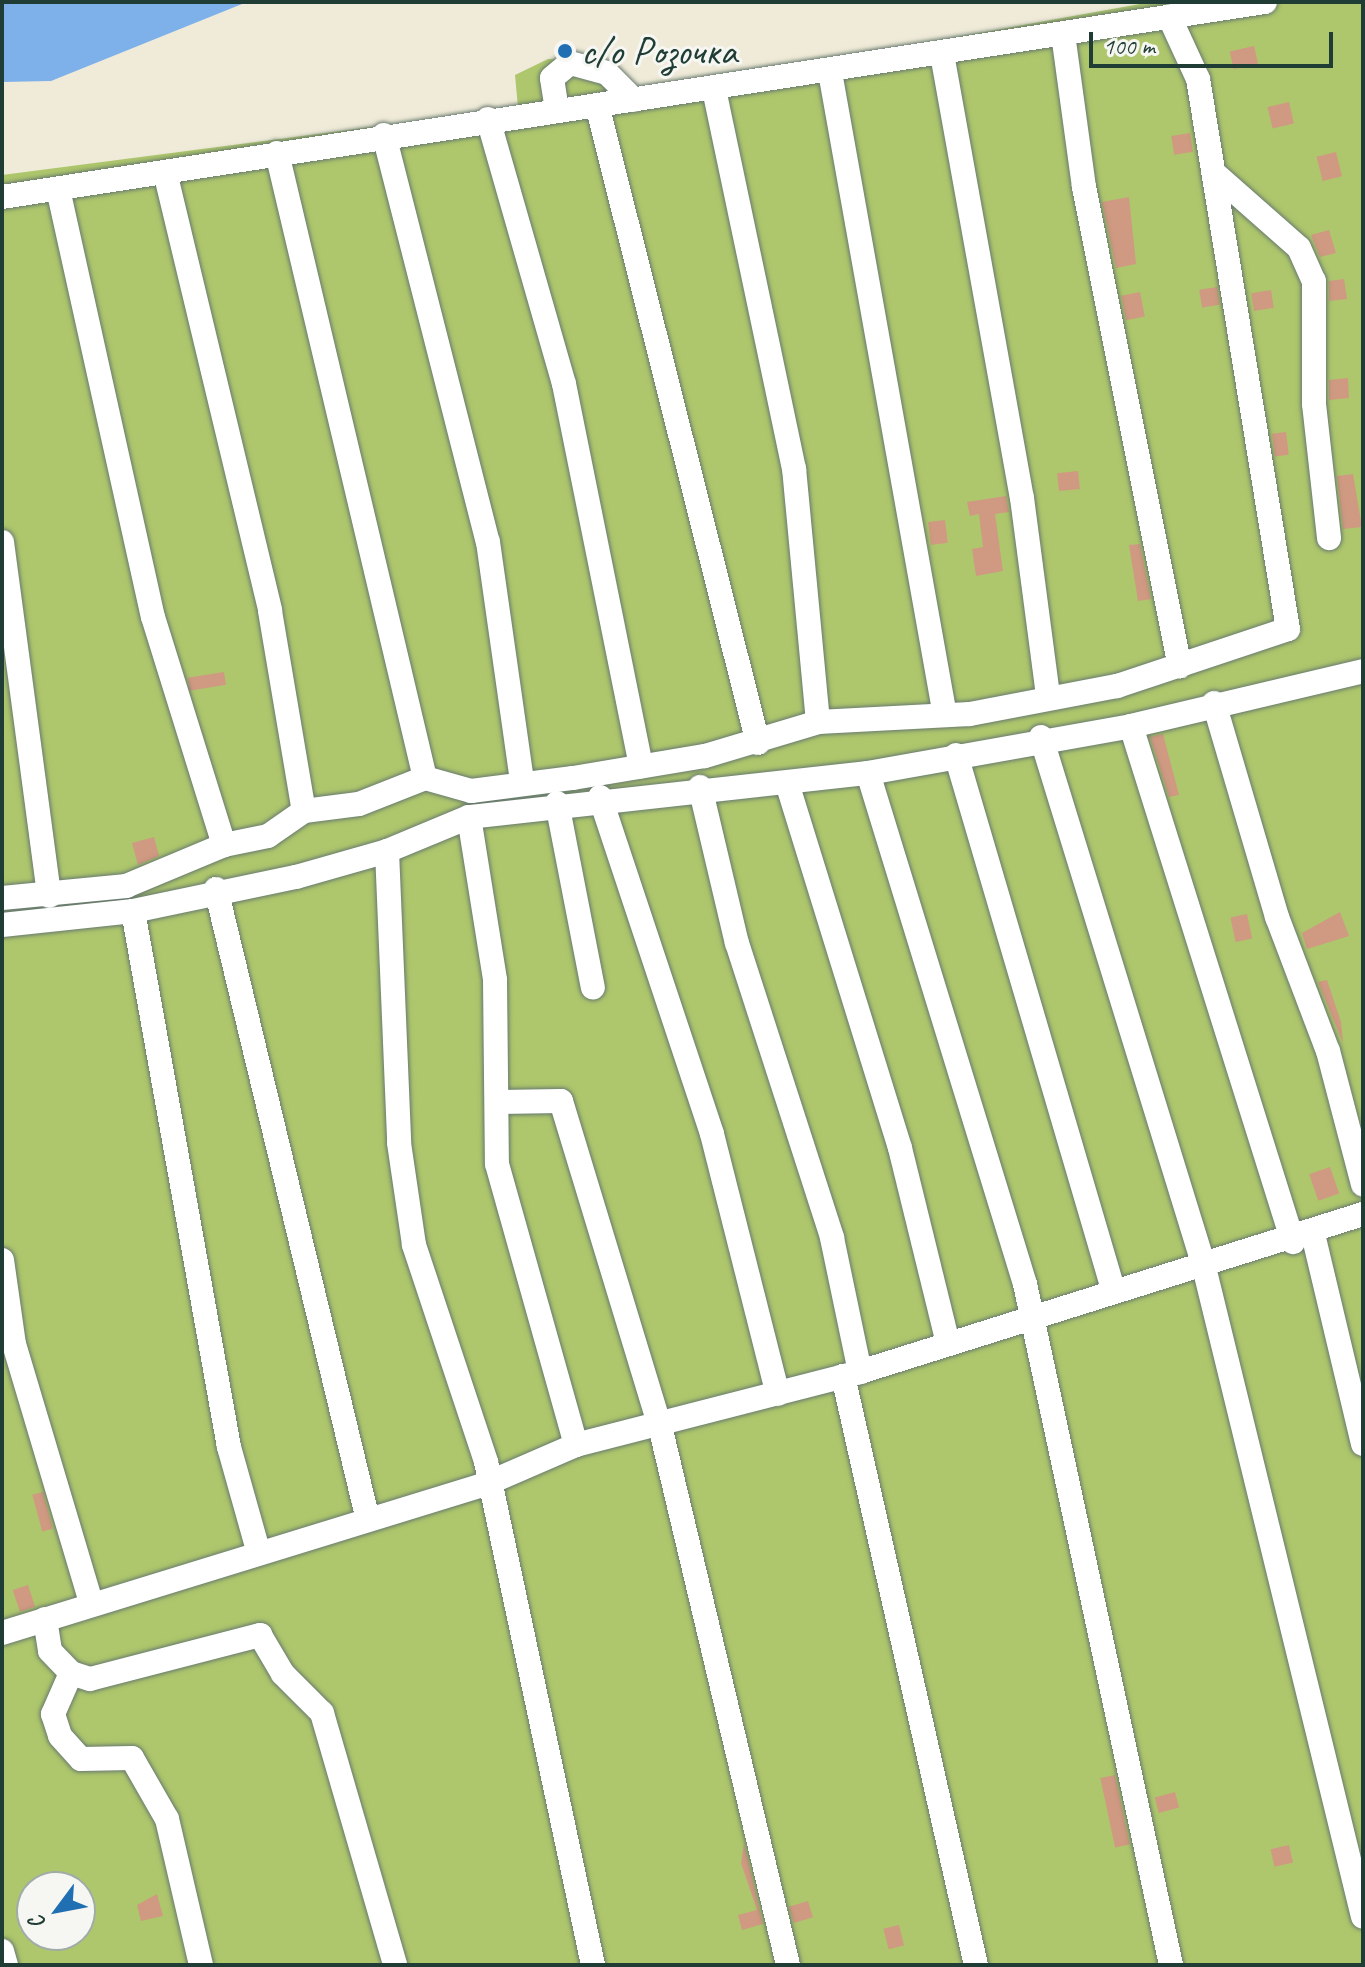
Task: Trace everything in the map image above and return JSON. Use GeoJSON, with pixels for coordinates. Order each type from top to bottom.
{"type":"FeatureCollection","features":[{"type":"Feature","properties":{"kind":"street"},"geometry":{"type":"LineString","coordinates":[[2,197],[384,135],[830,72],[1265,2]]}},
{"type":"Feature","properties":{"kind":"street"},"geometry":{"type":"LineString","coordinates":[[2,898],[49,896],[126,886],[224,845],[268,836],[304,811],[359,804],[425,778],[471,791],[641,766],[758,743],[818,722],[883,722],[944,710],[970,714],[1048,696],[1117,686],[1288,629],[1198,79],[1169,16]]}},
{"type":"Feature","properties":{"kind":"street"},"geometry":{"type":"LineString","coordinates":[[1063,34],[1084,187],[1180,666]]}},
{"type":"Feature","properties":{"kind":"street"},"geometry":{"type":"LineString","coordinates":[[942,54],[1022,498],[1048,696]]}},
{"type":"Feature","properties":{"kind":"street"},"geometry":{"type":"LineString","coordinates":[[557,110],[552,78],[570,63],[607,73],[634,100]]}},
{"type":"Feature","properties":{"kind":"street"},"geometry":{"type":"LineString","coordinates":[[830,72],[944,710]]}},
{"type":"Feature","properties":{"kind":"street"},"geometry":{"type":"LineString","coordinates":[[714,89],[794,469],[818,722]]}},
{"type":"Feature","properties":{"kind":"street"},"geometry":{"type":"LineString","coordinates":[[597,105],[758,743]]}},
{"type":"Feature","properties":{"kind":"street"},"geometry":{"type":"LineString","coordinates":[[488,119],[564,384],[641,766]]}},
{"type":"Feature","properties":{"kind":"street"},"geometry":{"type":"LineString","coordinates":[[384,135],[488,542],[522,782]]}},
{"type":"Feature","properties":{"kind":"street"},"geometry":{"type":"LineString","coordinates":[[277,153],[425,778]]}},
{"type":"Feature","properties":{"kind":"street"},"geometry":{"type":"LineString","coordinates":[[165,172],[270,611],[304,811]]}},
{"type":"Feature","properties":{"kind":"street"},"geometry":{"type":"LineString","coordinates":[[1214,173],[1299,248],[1314,281],[1314,404],[1329,538]]}},
{"type":"Feature","properties":{"kind":"street"},"geometry":{"type":"LineString","coordinates":[[58,189],[153,617],[224,845]]}},
{"type":"Feature","properties":{"kind":"street"},"geometry":{"type":"LineString","coordinates":[[2,542],[49,896]]}},
{"type":"Feature","properties":{"kind":"street"},"geometry":{"type":"LineString","coordinates":[[2,925],[133,911],[387,851],[469,817],[600,797],[700,787],[787,783],[868,773],[1041,737],[1131,726],[1214,703],[1363,671]]}},
{"type":"Feature","properties":{"kind":"street"},"geometry":{"type":"LineString","coordinates":[[1214,703],[1277,917],[1328,1051],[1363,1184]]}},
{"type":"Feature","properties":{"kind":"street"},"geometry":{"type":"LineString","coordinates":[[1131,726],[1303,1238],[1363,1444]]}},
{"type":"Feature","properties":{"kind":"street"},"geometry":{"type":"LineString","coordinates":[[1041,737],[1203,1263],[1363,1917]]}},
{"type":"Feature","properties":{"kind":"street"},"geometry":{"type":"LineString","coordinates":[[956,755],[1113,1289]]}},
{"type":"Feature","properties":{"kind":"street"},"geometry":{"type":"LineString","coordinates":[[868,773],[956,1045],[1029,1315],[1171,1965]]}},
{"type":"Feature","properties":{"kind":"street"},"geometry":{"type":"LineString","coordinates":[[787,783],[900,1148],[948,1343]]}},
{"type":"Feature","properties":{"kind":"street"},"geometry":{"type":"LineString","coordinates":[[700,787],[737,943],[832,1238],[851,1374],[976,1965]]}},
{"type":"Feature","properties":{"kind":"street"},"geometry":{"type":"LineString","coordinates":[[600,797],[712,1134],[778,1394]]}},
{"type":"Feature","properties":{"kind":"street"},"geometry":{"type":"LineString","coordinates":[[557,803],[593,988]]}},
{"type":"Feature","properties":{"kind":"street"},"geometry":{"type":"LineString","coordinates":[[469,817],[495,980],[499,1102],[497,1164],[576,1445]]}},
{"type":"Feature","properties":{"kind":"street"},"geometry":{"type":"LineString","coordinates":[[387,851],[399,1143],[414,1245],[486,1462],[486,1484],[593,1965]]}},
{"type":"Feature","properties":{"kind":"street"},"geometry":{"type":"LineString","coordinates":[[216,889],[367,1516]]}},
{"type":"Feature","properties":{"kind":"street"},"geometry":{"type":"LineString","coordinates":[[133,911],[229,1447],[258,1550]]}},
{"type":"Feature","properties":{"kind":"street"},"geometry":{"type":"LineString","coordinates":[[499,1102],[561,1101],[660,1426],[788,1965]]}},
{"type":"Feature","properties":{"kind":"street"},"geometry":{"type":"LineString","coordinates":[[2,1633],[367,1516],[486,1484],[576,1445],[660,1426],[851,1374],[1113,1289],[1303,1238],[1363,1214]]}},
{"type":"Feature","properties":{"kind":"street"},"geometry":{"type":"LineString","coordinates":[[2,1260],[22,1374],[91,1602]]}},
{"type":"Feature","properties":{"kind":"street"},"geometry":{"type":"LineString","coordinates":[[45,1619],[50,1651],[71,1673],[90,1679],[260,1635],[283,1674],[322,1713],[395,1965]]}},
{"type":"Feature","properties":{"kind":"street"},"geometry":{"type":"LineString","coordinates":[[71,1673],[53,1714],[60,1736],[81,1759],[132,1758],[167,1819],[201,1965]]}},
{"type":"Feature","properties":{"kind":"street"},"geometry":{"type":"LineString","coordinates":[[2,1951],[6,1965]]}},
{"type":"Feature","properties":{"kind":"green space"},"geometry":{"type":"Polygon","coordinates":[[[1151,2],[1363,2],[1363,1965],[2,1965],[2,175],[518,108],[515,75],[548,59],[587,58],[645,93],[1151,2]]]}},
{"type":"Feature","properties":{"kind":"water"},"geometry":{"type":"Polygon","coordinates":[[[2,2],[247,2],[51,81],[2,82],[2,2]]]}},
{"type":"Feature","properties":{"kind":"building"},"geometry":{"type":"Polygon","coordinates":[[[1254,46],[1258,64],[1234,69],[1230,52],[1254,46]]]}},
{"type":"Feature","properties":{"kind":"building"},"geometry":{"type":"Polygon","coordinates":[[[1289,102],[1294,123],[1273,128],[1268,107],[1289,102]]]}},
{"type":"Feature","properties":{"kind":"building"},"geometry":{"type":"Polygon","coordinates":[[[1190,133],[1193,152],[1174,155],[1171,136],[1190,133]]]}},
{"type":"Feature","properties":{"kind":"building"},"geometry":{"type":"Polygon","coordinates":[[[1336,152],[1342,176],[1323,181],[1317,157],[1336,152]]]}},
{"type":"Feature","properties":{"kind":"building"},"geometry":{"type":"Polygon","coordinates":[[[1129,197],[1136,264],[1116,268],[1102,202],[1129,197]]]}},
{"type":"Feature","properties":{"kind":"building"},"geometry":{"type":"Polygon","coordinates":[[[1329,230],[1336,253],[1320,257],[1311,235],[1329,230]]]}},
{"type":"Feature","properties":{"kind":"building"},"geometry":{"type":"Polygon","coordinates":[[[1344,279],[1347,299],[1329,301],[1329,281],[1344,279]]]}},
{"type":"Feature","properties":{"kind":"building"},"geometry":{"type":"Polygon","coordinates":[[[1217,287],[1220,305],[1202,308],[1199,290],[1217,287]]]}},
{"type":"Feature","properties":{"kind":"building"},"geometry":{"type":"Polygon","coordinates":[[[1271,290],[1274,308],[1254,311],[1251,293],[1271,290]]]}},
{"type":"Feature","properties":{"kind":"building"},"geometry":{"type":"Polygon","coordinates":[[[1140,292],[1145,317],[1126,320],[1121,296],[1140,292]]]}},
{"type":"Feature","properties":{"kind":"building"},"geometry":{"type":"Polygon","coordinates":[[[1348,378],[1349,398],[1329,400],[1329,380],[1348,378]]]}},
{"type":"Feature","properties":{"kind":"building"},"geometry":{"type":"Polygon","coordinates":[[[1286,432],[1289,455],[1275,457],[1272,434],[1286,432]]]}},
{"type":"Feature","properties":{"kind":"building"},"geometry":{"type":"Polygon","coordinates":[[[1078,471],[1080,489],[1059,491],[1057,473],[1078,471]]]}},
{"type":"Feature","properties":{"kind":"building"},"geometry":{"type":"Polygon","coordinates":[[[1353,474],[1362,527],[1343,529],[1337,476],[1353,474]]]}},
{"type":"Feature","properties":{"kind":"building"},"geometry":{"type":"Polygon","coordinates":[[[1006,496],[1009,512],[995,514],[1003,571],[976,576],[972,549],[983,547],[979,514],[970,516],[967,502],[1006,496]]]}},
{"type":"Feature","properties":{"kind":"building"},"geometry":{"type":"Polygon","coordinates":[[[945,520],[948,543],[931,545],[928,522],[945,520]]]}},
{"type":"Feature","properties":{"kind":"building"},"geometry":{"type":"Polygon","coordinates":[[[1140,544],[1151,599],[1138,601],[1129,545],[1140,544]]]}},
{"type":"Feature","properties":{"kind":"building"},"geometry":{"type":"Polygon","coordinates":[[[224,672],[226,685],[189,691],[187,678],[224,672]]]}},
{"type":"Feature","properties":{"kind":"building"},"geometry":{"type":"Polygon","coordinates":[[[1163,734],[1179,795],[1169,797],[1150,737],[1163,734]]]}},
{"type":"Feature","properties":{"kind":"building"},"geometry":{"type":"Polygon","coordinates":[[[154,837],[159,856],[138,865],[132,843],[154,837]]]}},
{"type":"Feature","properties":{"kind":"building"},"geometry":{"type":"Polygon","coordinates":[[[1340,912],[1349,936],[1307,949],[1302,933],[1340,912]]]}},
{"type":"Feature","properties":{"kind":"building"},"geometry":{"type":"Polygon","coordinates":[[[1247,914],[1252,938],[1236,942],[1230,918],[1247,914]]]}},
{"type":"Feature","properties":{"kind":"building"},"geometry":{"type":"Polygon","coordinates":[[[1327,980],[1341,1022],[1343,1043],[1318,982],[1327,980]]]}},
{"type":"Feature","properties":{"kind":"building"},"geometry":{"type":"Polygon","coordinates":[[[1330,1167],[1339,1193],[1318,1201],[1309,1174],[1330,1167]]]}},
{"type":"Feature","properties":{"kind":"building"},"geometry":{"type":"Polygon","coordinates":[[[43,1492],[53,1529],[42,1532],[32,1495],[43,1492]]]}},
{"type":"Feature","properties":{"kind":"building"},"geometry":{"type":"Polygon","coordinates":[[[28,1585],[35,1607],[20,1612],[13,1590],[28,1585]]]}},
{"type":"Feature","properties":{"kind":"building"},"geometry":{"type":"Polygon","coordinates":[[[1115,1775],[1130,1844],[1115,1848],[1100,1778],[1115,1775]]]}},
{"type":"Feature","properties":{"kind":"building"},"geometry":{"type":"Polygon","coordinates":[[[1175,1792],[1179,1807],[1159,1813],[1155,1797],[1175,1792]]]}},
{"type":"Feature","properties":{"kind":"building"},"geometry":{"type":"Polygon","coordinates":[[[744,1843],[763,1924],[742,1930],[738,1915],[757,1910],[741,1863],[744,1843]]]}},
{"type":"Feature","properties":{"kind":"building"},"geometry":{"type":"Polygon","coordinates":[[[1289,1845],[1293,1863],[1275,1867],[1270,1849],[1289,1845]]]}},
{"type":"Feature","properties":{"kind":"building"},"geometry":{"type":"Polygon","coordinates":[[[157,1894],[163,1916],[141,1921],[137,1905],[157,1894]]]}},
{"type":"Feature","properties":{"kind":"building"},"geometry":{"type":"Polygon","coordinates":[[[808,1901],[813,1917],[794,1923],[789,1907],[808,1901]]]}},
{"type":"Feature","properties":{"kind":"building"},"geometry":{"type":"Polygon","coordinates":[[[899,1925],[904,1945],[889,1949],[883,1929],[899,1925]]]}},
{"type":"Feature","properties":{"kind":"place","name":"с/о Розочка"},"geometry":{"type":"Point","coordinates":[565,51]}}]}
